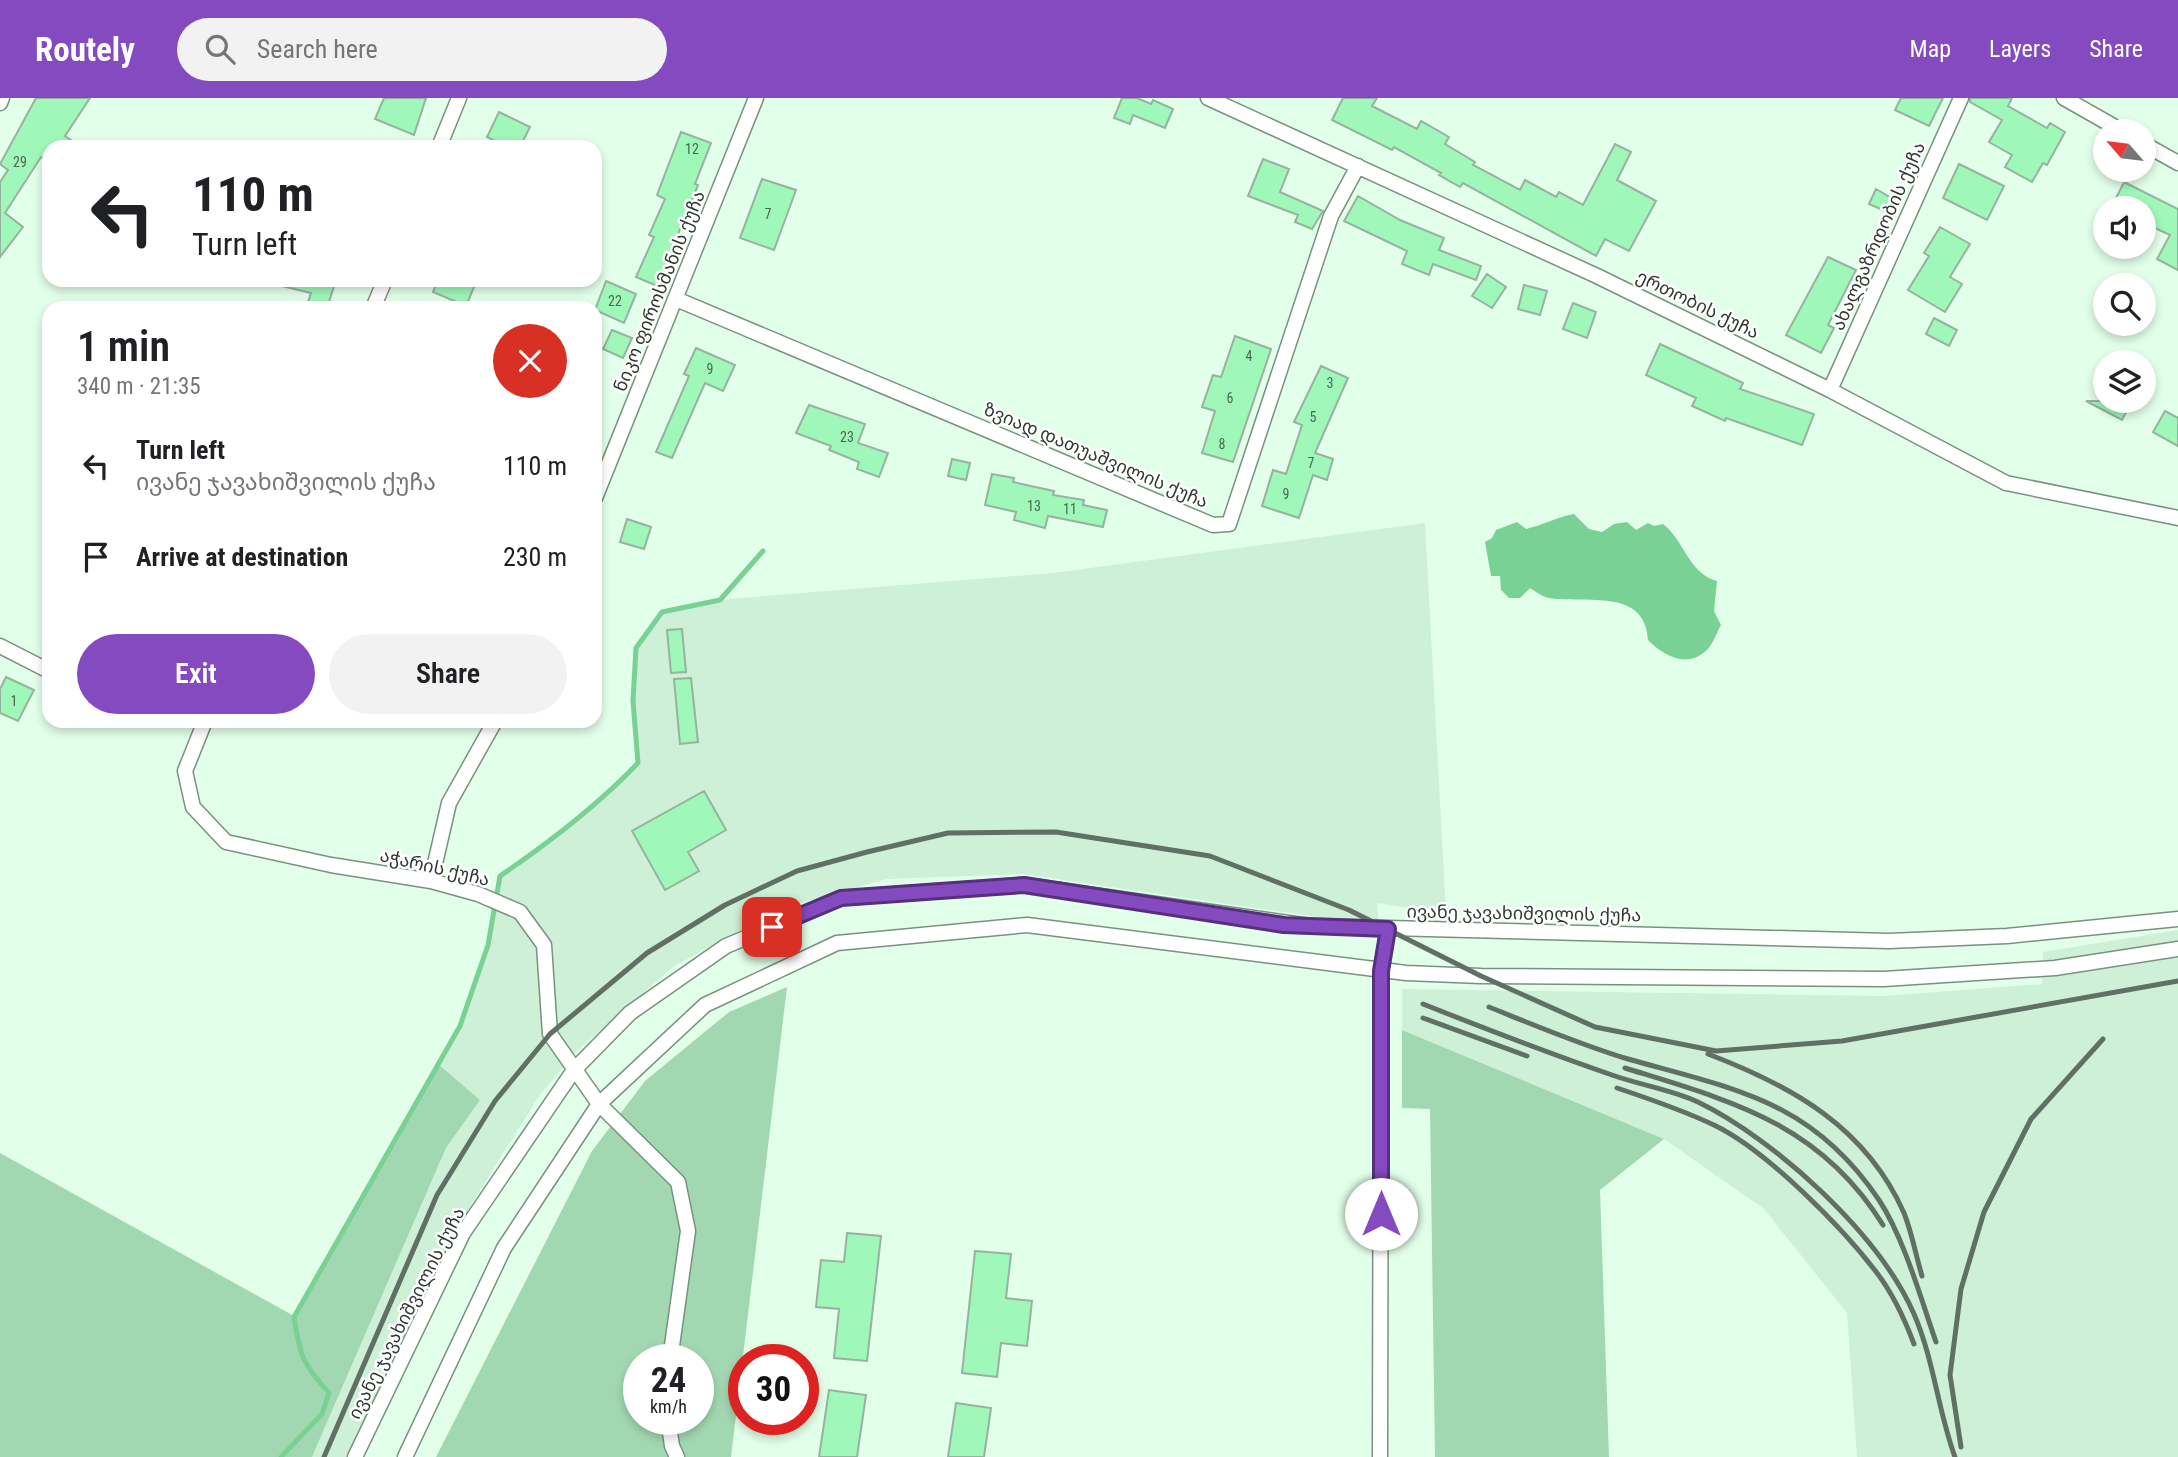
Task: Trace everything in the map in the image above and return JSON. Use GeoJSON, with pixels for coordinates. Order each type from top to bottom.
{"type":"FeatureCollection","features":[{"type":"Feature","properties":{"kind":"street"},"geometry":{"type":"LineString","coordinates":[[442,140],[459,98]]}},
{"type":"Feature","properties":{"kind":"street","name":"ნიკო ფიროსმანის ქუჩა"},"geometry":{"type":"LineString","coordinates":[[602,481],[756,98]]}},
{"type":"Feature","properties":{"kind":"street","name":"ერთობის ქუჩა"},"geometry":{"type":"LineString","coordinates":[[1208,98],[1597,276],[1830,390],[2006,483],[2178,518]]}},
{"type":"Feature","properties":{"kind":"street","name":"ახალგაზრდობის ქუჩა"},"geometry":{"type":"LineString","coordinates":[[1830,390],[1961,98]]}},
{"type":"Feature","properties":{"kind":"street"},"geometry":{"type":"LineString","coordinates":[[2064,98],[2101,119]]}},
{"type":"Feature","properties":{"kind":"street"},"geometry":{"type":"LineString","coordinates":[[2156,151],[2178,163]]}},
{"type":"Feature","properties":{"kind":"street","name":"ზვიად დათუაშვილის ქუჩა"},"geometry":{"type":"LineString","coordinates":[[676,299],[1213,525],[1229,524],[1331,216],[1357,166]]}},
{"type":"Feature","properties":{"kind":"street"},"geometry":{"type":"LineString","coordinates":[[0,646],[42,667]]}},
{"type":"Feature","properties":{"kind":"street","name":"აჭარის ქუჩა"},"geometry":{"type":"LineString","coordinates":[[198,728],[184,771],[193,807],[226,842],[331,865],[430,881],[508,904],[520,912],[544,946],[550,1034],[599,1104],[678,1182],[688,1231],[672,1344]]}},
{"type":"Feature","properties":{"kind":"street"},"geometry":{"type":"LineString","coordinates":[[430,881],[449,803],[491,728]]}},
{"type":"Feature","properties":{"kind":"street","name":"ივანე ჯავახიშვილის ქუჩა"},"geometry":{"type":"LineString","coordinates":[[355,1457],[463,1233],[574,1070],[630,1013],[726,946],[841,898],[1024,885],[1284,925],[1889,941],[2007,936],[2178,919]]}},
{"type":"Feature","properties":{"kind":"street"},"geometry":{"type":"LineString","coordinates":[[405,1457],[504,1248],[599,1104],[705,1005],[836,943],[1027,925],[1381,971],[1481,976],[1884,979],[2055,968],[2178,949]]}},
{"type":"Feature","properties":{"kind":"street"},"geometry":{"type":"LineString","coordinates":[[1380,1457],[1381,971],[1388,929]]}},
{"type":"Feature","properties":{"kind":"street"},"geometry":{"type":"LineString","coordinates":[[670,1435],[677,1457]]}},
{"type":"Feature","properties":{"kind":"shaded area"},"geometry":{"type":"Polygon","coordinates":[[[1574,514],[1589,529],[1602,532],[1614,524],[1627,522],[1636,530],[1648,523],[1654,526],[1663,524],[1670,531],[1699,571],[1717,581],[1714,611],[1721,625],[1707,650],[1692,659],[1668,655],[1648,640],[1644,623],[1636,612],[1625,605],[1611,601],[1549,598],[1530,588],[1520,598],[1509,598],[1501,590],[1500,576],[1491,576],[1485,542],[1492,538],[1496,530],[1517,522],[1526,529],[1574,514]]]}},
{"type":"Feature","properties":{"kind":"shaded area"},"geometry":{"type":"Polygon","coordinates":[[[1425,523],[1446,914],[1377,903],[1379,926],[1022,874],[887,879],[778,909],[673,967],[576,1052],[539,1096],[472,1203],[346,1457],[312,1457],[446,1148],[480,1100],[437,1063],[460,1026],[488,945],[500,876],[561,834],[607,796],[638,763],[633,701],[636,648],[662,612],[720,600],[1053,573],[1425,523]]]}},
{"type":"Feature","properties":{"kind":"shaded area"},"geometry":{"type":"Polygon","coordinates":[[[2178,930],[2178,1457],[1857,1457],[1847,1313],[1764,1209],[1664,1139],[1402,1030],[1402,989],[1883,996],[2042,984],[2043,952],[2178,930]]]}},
{"type":"Feature","properties":{"kind":"shaded area"},"geometry":{"type":"Polygon","coordinates":[[[787,987],[744,1344],[728,1344],[728,1435],[734,1435],[731,1457],[436,1457],[592,1151],[645,1081],[729,1012],[787,987]]]}},
{"type":"Feature","properties":{"kind":"shaded area"},"geometry":{"type":"Polygon","coordinates":[[[1402,1030],[1664,1139],[1600,1190],[1609,1457],[1435,1457],[1430,1109],[1402,1108],[1402,1030]]]}},
{"type":"Feature","properties":{"kind":"shaded area"},"geometry":{"type":"Polygon","coordinates":[[[437,1063],[480,1100],[446,1148],[312,1457],[0,1457],[0,1153],[294,1316],[437,1063]]]}},
{"type":"Feature","properties":{"kind":"building"},"geometry":{"type":"Polygon","coordinates":[[[36,98],[90,98],[65,136],[71,140],[42,140],[42,158],[5,213],[23,227],[0,257],[0,182],[8,170],[0,164],[36,98]]]}},
{"type":"Feature","properties":{"kind":"building"},"geometry":{"type":"Polygon","coordinates":[[[384,98],[426,98],[414,135],[375,119],[384,98]]]}},
{"type":"Feature","properties":{"kind":"building"},"geometry":{"type":"Polygon","coordinates":[[[1122,98],[1137,98],[1151,104],[1153,100],[1173,109],[1165,128],[1133,115],[1130,124],[1114,118],[1122,98]]]}},
{"type":"Feature","properties":{"kind":"building"},"geometry":{"type":"Polygon","coordinates":[[[1343,98],[1377,98],[1372,106],[1417,129],[1421,121],[1449,137],[1445,144],[1475,162],[1473,165],[1520,190],[1525,180],[1556,197],[1559,192],[1583,205],[1615,144],[1631,152],[1617,180],[1656,201],[1629,251],[1605,239],[1596,256],[1463,183],[1460,187],[1439,175],[1441,173],[1394,147],[1392,150],[1332,120],[1343,98]]]}},
{"type":"Feature","properties":{"kind":"building"},"geometry":{"type":"Polygon","coordinates":[[[1901,98],[1943,98],[1929,126],[1895,110],[1901,98]]]}},
{"type":"Feature","properties":{"kind":"building"},"geometry":{"type":"Polygon","coordinates":[[[1970,98],[2012,98],[2008,106],[2047,128],[2050,123],[2065,132],[2047,165],[2043,163],[2032,182],[2005,167],[2012,155],[1989,142],[2002,120],[1970,102],[1970,98]]]}},
{"type":"Feature","properties":{"kind":"building"},"geometry":{"type":"Polygon","coordinates":[[[499,112],[530,127],[524,140],[493,140],[487,137],[499,112]]]}},
{"type":"Feature","properties":{"kind":"building"},"geometry":{"type":"Polygon","coordinates":[[[681,132],[711,143],[695,184],[698,185],[657,286],[636,277],[654,237],[649,235],[665,199],[657,195],[681,132]]]}},
{"type":"Feature","properties":{"kind":"building"},"geometry":{"type":"Polygon","coordinates":[[[1263,159],[1289,169],[1280,192],[1323,211],[1312,229],[1295,222],[1298,215],[1248,196],[1263,159]]]}},
{"type":"Feature","properties":{"kind":"building"},"geometry":{"type":"Polygon","coordinates":[[[1959,164],[2004,186],[1987,220],[1943,198],[1959,164]]]}},
{"type":"Feature","properties":{"kind":"building"},"geometry":{"type":"Polygon","coordinates":[[[762,179],[796,190],[774,250],[740,238],[762,179]]]}},
{"type":"Feature","properties":{"kind":"building"},"geometry":{"type":"Polygon","coordinates":[[[2124,182],[2152,196],[2117,196],[2124,182]]]}},
{"type":"Feature","properties":{"kind":"building"},"geometry":{"type":"Polygon","coordinates":[[[1876,189],[1893,199],[1887,212],[1869,204],[1876,189]]]}},
{"type":"Feature","properties":{"kind":"building"},"geometry":{"type":"Polygon","coordinates":[[[1358,196],[1400,220],[1444,238],[1439,250],[1481,266],[1476,280],[1433,264],[1429,275],[1402,264],[1407,251],[1344,221],[1358,196]]]}},
{"type":"Feature","properties":{"kind":"building"},"geometry":{"type":"Polygon","coordinates":[[[2156,198],[2178,209],[2178,270],[2157,259],[2170,235],[2156,229],[2156,198]]]}},
{"type":"Feature","properties":{"kind":"building"},"geometry":{"type":"Polygon","coordinates":[[[1940,227],[1970,244],[1950,277],[1962,284],[1945,312],[1908,290],[1929,256],[1924,253],[1940,227]]]}},
{"type":"Feature","properties":{"kind":"building"},"geometry":{"type":"Polygon","coordinates":[[[1828,257],[1856,270],[1828,325],[1834,328],[1821,353],[1786,335],[1828,257]]]}},
{"type":"Feature","properties":{"kind":"building"},"geometry":{"type":"Polygon","coordinates":[[[1487,274],[1506,287],[1492,308],[1472,296],[1487,274]]]}},
{"type":"Feature","properties":{"kind":"building"},"geometry":{"type":"Polygon","coordinates":[[[606,281],[636,294],[624,323],[602,313],[602,301],[598,301],[606,281]]]}},
{"type":"Feature","properties":{"kind":"building"},"geometry":{"type":"Polygon","coordinates":[[[1524,285],[1547,291],[1540,315],[1518,309],[1524,285]]]}},
{"type":"Feature","properties":{"kind":"building"},"geometry":{"type":"Polygon","coordinates":[[[286,287],[334,287],[329,301],[308,301],[311,293],[286,287]]]}},
{"type":"Feature","properties":{"kind":"building"},"geometry":{"type":"Polygon","coordinates":[[[435,287],[474,287],[468,301],[454,301],[433,292],[435,287]]]}},
{"type":"Feature","properties":{"kind":"building"},"geometry":{"type":"Polygon","coordinates":[[[1573,303],[1596,312],[1587,338],[1563,329],[1573,303]]]}},
{"type":"Feature","properties":{"kind":"building"},"geometry":{"type":"Polygon","coordinates":[[[1934,318],[1957,330],[1949,346],[1926,334],[1934,318]]]}},
{"type":"Feature","properties":{"kind":"building"},"geometry":{"type":"Polygon","coordinates":[[[612,330],[632,338],[623,358],[603,349],[612,330]]]}},
{"type":"Feature","properties":{"kind":"building"},"geometry":{"type":"Polygon","coordinates":[[[1235,336],[1271,349],[1233,462],[1202,453],[1215,411],[1202,407],[1213,375],[1221,377],[1235,336]]]}},
{"type":"Feature","properties":{"kind":"building"},"geometry":{"type":"Polygon","coordinates":[[[1660,344],[1743,383],[1740,389],[1814,414],[1802,445],[1726,418],[1725,421],[1692,406],[1696,398],[1646,375],[1660,344]]]}},
{"type":"Feature","properties":{"kind":"building"},"geometry":{"type":"Polygon","coordinates":[[[696,348],[735,365],[723,391],[705,383],[672,458],[656,452],[689,376],[684,374],[696,348]]]}},
{"type":"Feature","properties":{"kind":"building"},"geometry":{"type":"Polygon","coordinates":[[[1321,366],[1348,378],[1315,453],[1333,459],[1327,480],[1313,475],[1299,518],[1262,506],[1273,470],[1286,474],[1302,425],[1294,422],[1321,366]]]}},
{"type":"Feature","properties":{"kind":"building"},"geometry":{"type":"Polygon","coordinates":[[[809,405],[865,424],[858,443],[888,453],[879,477],[857,469],[859,462],[829,450],[831,446],[796,433],[809,405]]]}},
{"type":"Feature","properties":{"kind":"building"},"geometry":{"type":"Polygon","coordinates":[[[2165,411],[2178,418],[2178,446],[2153,432],[2165,411]]]}},
{"type":"Feature","properties":{"kind":"building"},"geometry":{"type":"Polygon","coordinates":[[[2109,413],[2126,413],[2122,420],[2109,413]]]}},
{"type":"Feature","properties":{"kind":"building"},"geometry":{"type":"Polygon","coordinates":[[[952,459],[970,463],[966,480],[948,476],[952,459]]]}},
{"type":"Feature","properties":{"kind":"building"},"geometry":{"type":"Polygon","coordinates":[[[992,474],[1014,478],[1013,482],[1054,491],[1053,495],[1084,500],[1083,505],[1107,510],[1103,527],[1048,516],[1045,528],[1014,520],[1016,512],[985,505],[992,474]]]}},
{"type":"Feature","properties":{"kind":"building"},"geometry":{"type":"Polygon","coordinates":[[[627,519],[651,527],[644,549],[620,542],[627,519]]]}},
{"type":"Feature","properties":{"kind":"building"},"geometry":{"type":"Polygon","coordinates":[[[682,629],[686,672],[671,673],[667,630],[682,629]]]}},
{"type":"Feature","properties":{"kind":"building"},"geometry":{"type":"Polygon","coordinates":[[[6,677],[34,690],[18,721],[0,713],[0,689],[6,677]]]}},
{"type":"Feature","properties":{"kind":"building"},"geometry":{"type":"Polygon","coordinates":[[[691,678],[698,742],[680,744],[674,679],[691,678]]]}},
{"type":"Feature","properties":{"kind":"building"},"geometry":{"type":"Polygon","coordinates":[[[704,791],[726,830],[688,852],[699,871],[665,890],[632,831],[704,791]]]}},
{"type":"Feature","properties":{"kind":"building"},"geometry":{"type":"Polygon","coordinates":[[[847,1233],[881,1236],[867,1361],[834,1358],[839,1309],[816,1307],[821,1260],[844,1262],[847,1233]]]}},
{"type":"Feature","properties":{"kind":"building"},"geometry":{"type":"Polygon","coordinates":[[[975,1251],[1011,1254],[1006,1298],[1032,1301],[1027,1346],[1001,1343],[997,1377],[962,1373],[975,1251]]]}},
{"type":"Feature","properties":{"kind":"building"},"geometry":{"type":"Polygon","coordinates":[[[829,1390],[866,1395],[857,1457],[819,1457],[829,1390]]]}},
{"type":"Feature","properties":{"kind":"building"},"geometry":{"type":"Polygon","coordinates":[[[956,1403],[991,1408],[984,1457],[948,1457],[956,1403]]]}},
{"type":"Feature","properties":{"kind":"waterway"},"geometry":{"type":"LineString","coordinates":[[281,1457],[322,1414],[329,1393],[304,1358],[294,1317],[460,1026],[488,945],[500,876],[572,823],[638,763],[633,701],[636,648],[662,612],[720,600],[763,551]]}},
{"type":"Feature","properties":{"kind":"railway"},"geometry":{"type":"LineString","coordinates":[[324,1457],[437,1195],[495,1101],[550,1034],[647,953],[725,905],[797,871],[867,852],[948,833],[1056,832],[1210,856],[1349,910],[1481,976],[1595,1027],[1716,1051],[1842,1041],[2178,981]]}},
{"type":"Feature","properties":{"kind":"railway"},"geometry":{"type":"LineString","coordinates":[[1423,1004],[1588,1067],[1698,1102],[1760,1140],[1791,1165],[1851,1222],[1898,1283],[1921,1331],[1955,1457]]}},
{"type":"Feature","properties":{"kind":"railway"},"geometry":{"type":"LineString","coordinates":[[1489,1007],[1610,1053],[1736,1090],[1798,1119],[1826,1140],[1853,1166],[1879,1200],[1911,1269],[1936,1342]]}},
{"type":"Feature","properties":{"kind":"railway"},"geometry":{"type":"LineString","coordinates":[[1423,1018],[1527,1056]]}},
{"type":"Feature","properties":{"kind":"railway"},"geometry":{"type":"LineString","coordinates":[[1961,1447],[1950,1375],[1961,1289],[1984,1212],[2031,1119],[2103,1039]]}},
{"type":"Feature","properties":{"kind":"railway"},"geometry":{"type":"LineString","coordinates":[[1708,1054],[1769,1080],[1823,1113],[1847,1133],[1869,1156],[1904,1213],[1922,1276]]}},
{"type":"Feature","properties":{"kind":"railway"},"geometry":{"type":"LineString","coordinates":[[1625,1068],[1737,1105],[1802,1139],[1831,1162],[1858,1190],[1883,1225]]}},
{"type":"Feature","properties":{"kind":"railway"},"geometry":{"type":"LineString","coordinates":[[1617,1088],[1716,1126],[1758,1153],[1781,1172],[1844,1234],[1877,1273],[1898,1307],[1914,1344]]}},
{"type":"Feature","properties":{"kind":"route"},"geometry":{"type":"LineString","coordinates":[[772,927],[841,898],[1024,885],[1284,925],[1388,929],[1381,971],[1381,1214]]}}]}
